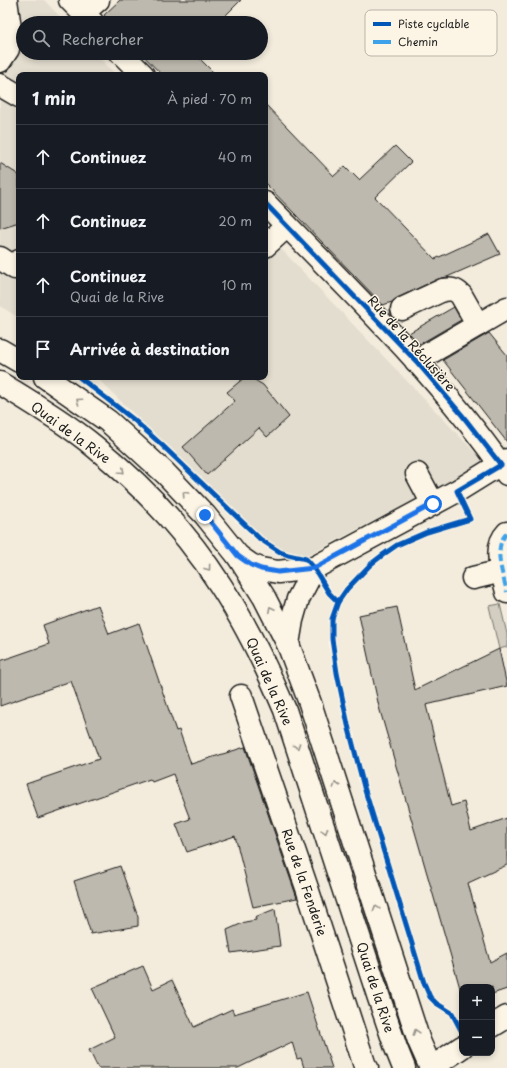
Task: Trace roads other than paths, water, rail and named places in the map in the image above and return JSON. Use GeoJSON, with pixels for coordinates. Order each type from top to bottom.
{"type":"FeatureCollection","features":[{"type":"Feature","properties":{"kind":"main road"},"geometry":{"type":"LineString","coordinates":[[0,61],[8,49],[10,28],[6,0]]}},
{"type":"Feature","properties":{"kind":"main road"},"geometry":{"type":"LineString","coordinates":[[128,60],[139,72]]}},
{"type":"Feature","properties":{"kind":"main road"},"geometry":{"type":"LineString","coordinates":[[0,85],[16,94]]}},
{"type":"Feature","properties":{"kind":"main road","name":"Rue de la Réclusière"},"geometry":{"type":"LineString","coordinates":[[268,206],[416,361],[505,466],[314,568]]}},
{"type":"Feature","properties":{"kind":"main road"},"geometry":{"type":"LineString","coordinates":[[268,243],[287,226]]}},
{"type":"Feature","properties":{"kind":"main road"},"geometry":{"type":"LineString","coordinates":[[0,258],[15,268],[16,266]]}},
{"type":"Feature","properties":{"kind":"main road"},"geometry":{"type":"LineString","coordinates":[[402,309],[444,290],[450,289],[457,291],[461,295],[478,325]]}},
{"type":"Feature","properties":{"kind":"main road"},"geometry":{"type":"LineString","coordinates":[[416,361],[507,308]]}},
{"type":"Feature","properties":{"kind":"main road"},"geometry":{"type":"LineString","coordinates":[[0,350],[16,359]]}},
{"type":"Feature","properties":{"kind":"main road","name":"Quai de la Rive"},"geometry":{"type":"LineString","coordinates":[[49,380],[108,421],[165,473],[205,515],[238,556],[264,597],[288,644],[310,703],[416,1034],[431,1068]]}},
{"type":"Feature","properties":{"kind":"main road","name":"Quai de la Rive"},"geometry":{"type":"LineString","coordinates":[[0,382],[61,422],[95,447],[128,476],[161,509],[191,544],[221,586],[271,676],[285,710],[379,998],[404,1068]]}},
{"type":"Feature","properties":{"kind":"main road"},"geometry":{"type":"LineString","coordinates":[[419,479],[433,504]]}},
{"type":"Feature","properties":{"kind":"main road"},"geometry":{"type":"LineString","coordinates":[[507,533],[500,544],[500,560],[507,592]]}},
{"type":"Feature","properties":{"kind":"main road"},"geometry":{"type":"LineString","coordinates":[[238,556],[251,565],[261,569],[278,572],[314,568]]}},
{"type":"Feature","properties":{"kind":"main road"},"geometry":{"type":"LineString","coordinates":[[288,644],[292,620],[298,599],[314,568]]}},
{"type":"Feature","properties":{"kind":"main road"},"geometry":{"type":"LineString","coordinates":[[473,578],[502,570]]}},
{"type":"Feature","properties":{"kind":"main road","name":"Rue de la Fenderie"},"geometry":{"type":"LineString","coordinates":[[241,696],[305,880],[365,1066],[367,1068]]}},
{"type":"Feature","properties":{"kind":"main road"},"geometry":{"type":"LineString","coordinates":[[495,1024],[507,1017]]}},
{"type":"Feature","properties":{"kind":"main road"},"geometry":{"type":"LineString","coordinates":[[431,1068],[459,1049]]}}]}
